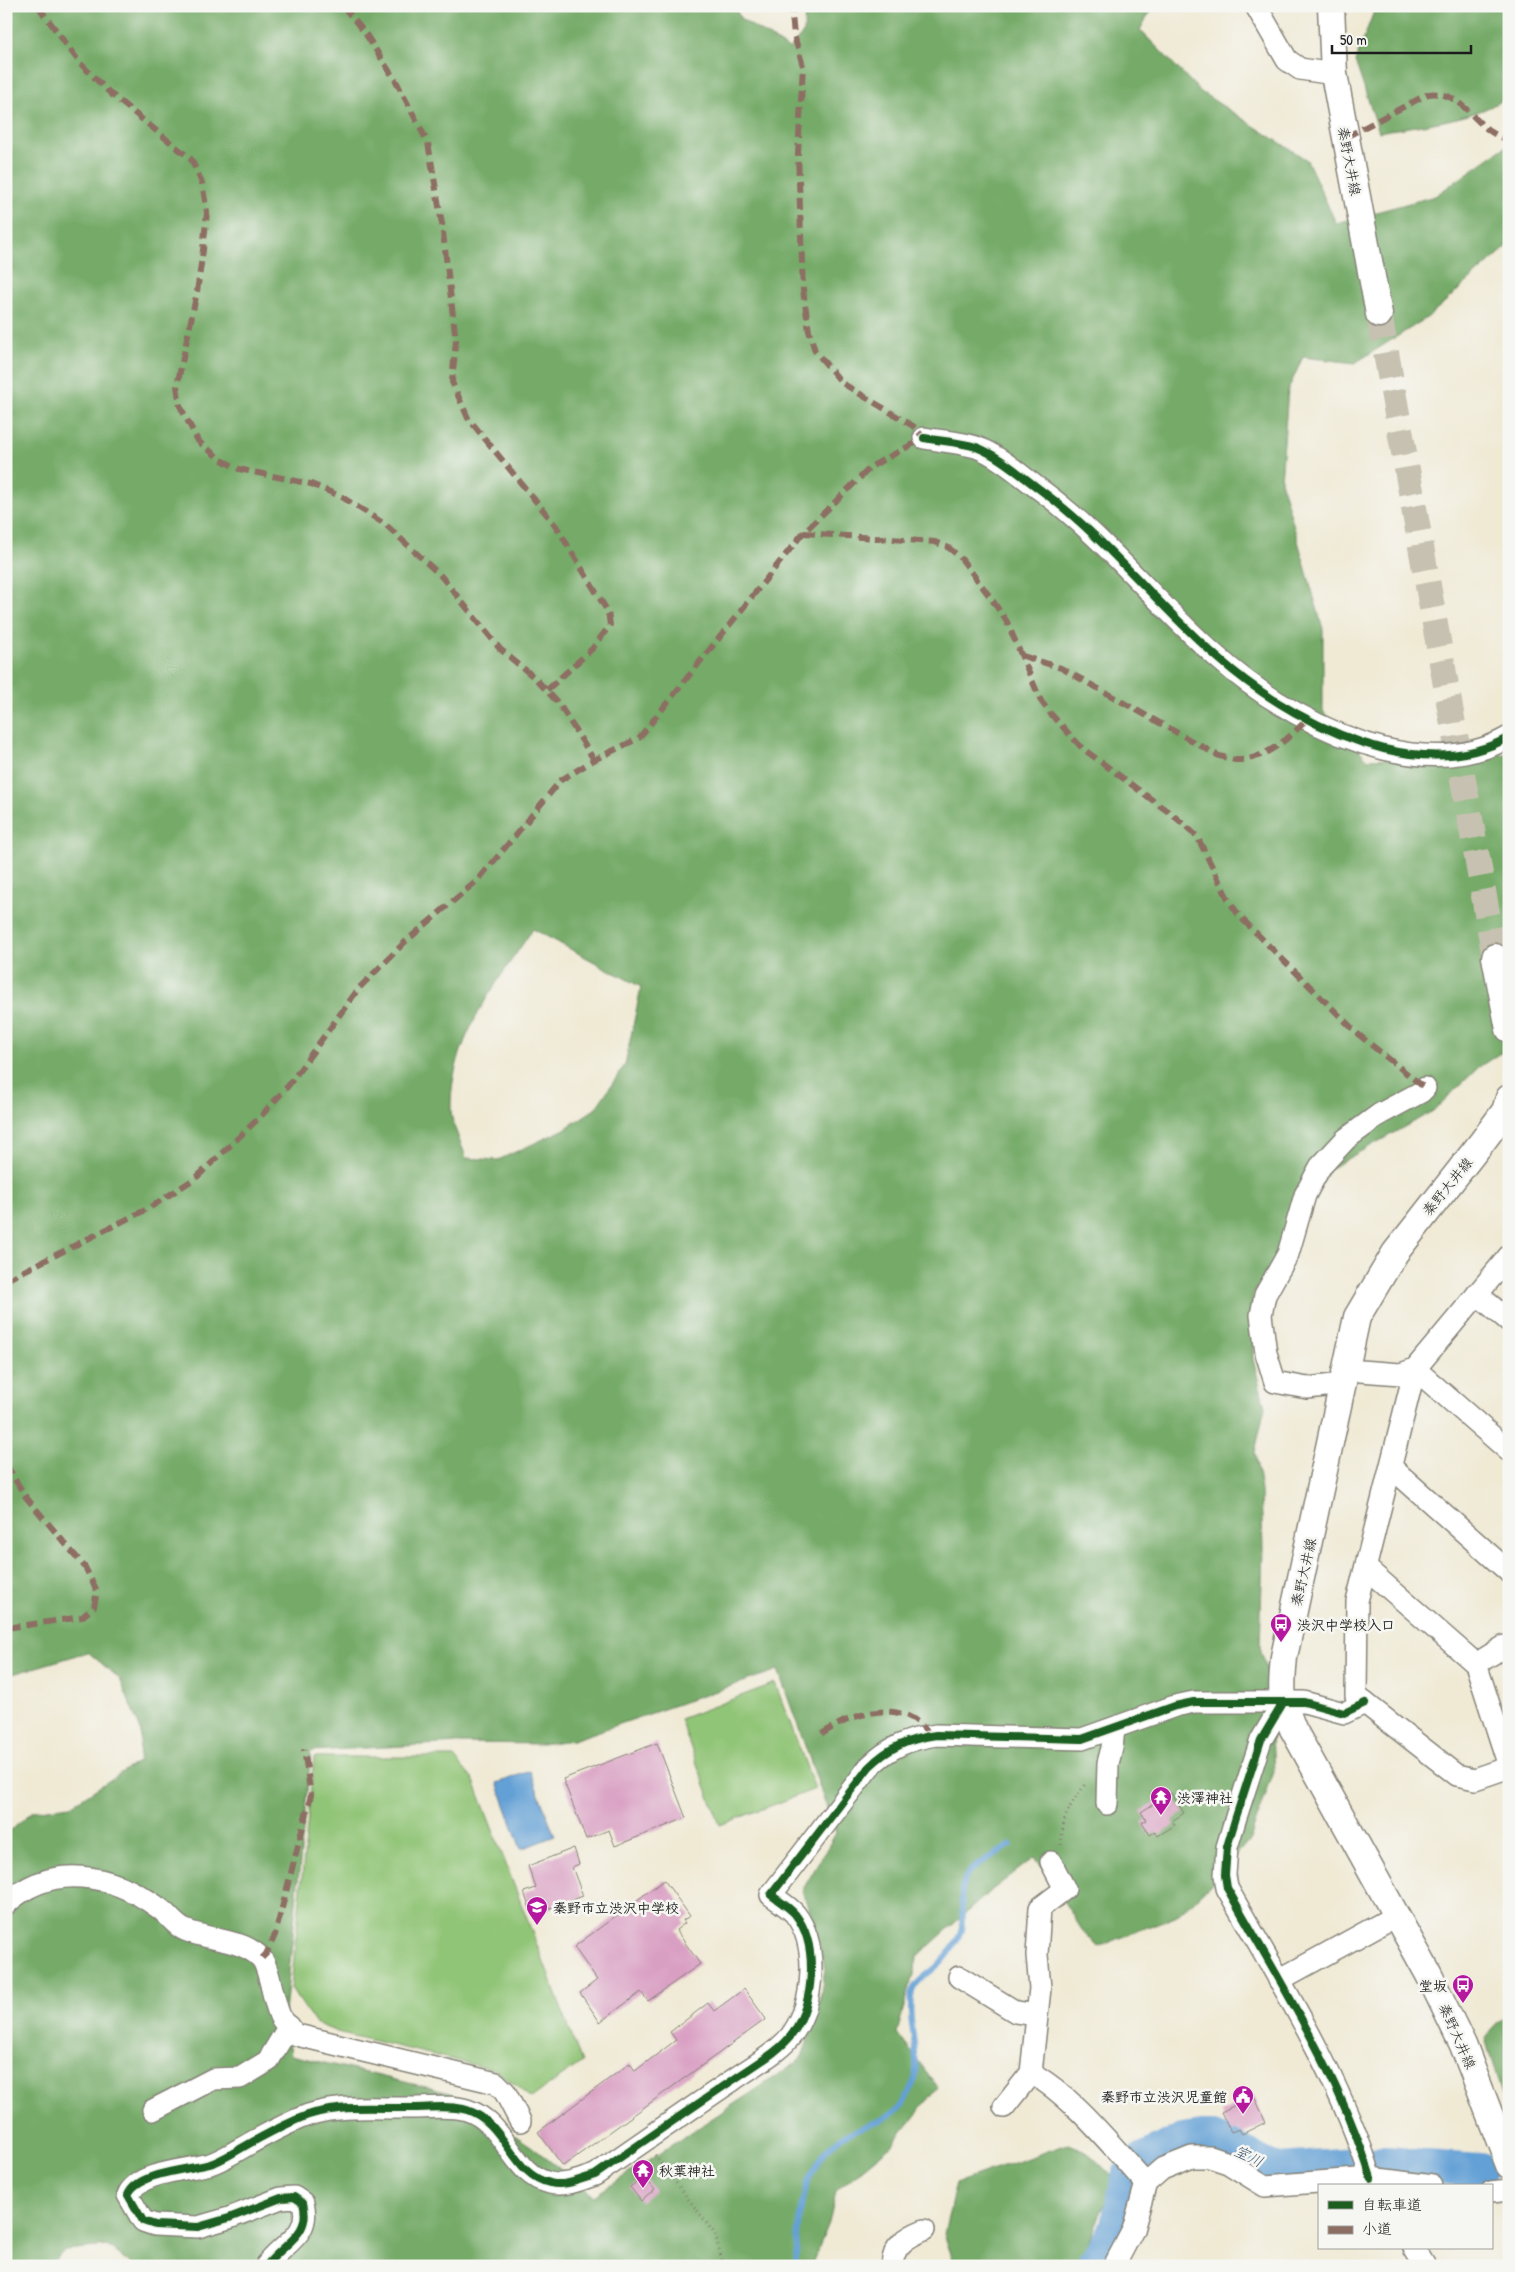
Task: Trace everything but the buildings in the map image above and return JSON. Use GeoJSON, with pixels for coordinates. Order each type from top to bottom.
{"type":"FeatureCollection","features":[{"type":"Feature","properties":{"kind":"main road","name":"秦野大井線"},"geometry":{"type":"LineString","coordinates":[[1331,6],[1334,74],[1379,314]]}},
{"type":"Feature","properties":{"kind":"main road"},"geometry":{"type":"LineString","coordinates":[[1495,957],[1509,1029]]}},
{"type":"Feature","properties":{"kind":"main road","name":"秦野大井線"},"geometry":{"type":"LineString","coordinates":[[1507,1107],[1395,1253],[1357,1317],[1284,1657],[1282,1703],[1293,1729],[1429,1975],[1463,2045],[1509,2165]]}},
{"type":"Feature","properties":{"kind":"street"},"geometry":{"type":"LineString","coordinates":[[1256,6],[1287,60],[1300,70],[1334,74]]}},
{"type":"Feature","properties":{"kind":"street"},"geometry":{"type":"LineString","coordinates":[[924,438],[976,447],[998,459],[1067,509],[1216,657],[1252,686],[1308,718],[1363,743],[1403,753],[1432,756],[1465,754],[1494,746],[1509,737]]}},
{"type":"Feature","properties":{"kind":"street"},"geometry":{"type":"LineString","coordinates":[[1415,1369],[1401,1374],[1345,1377],[1307,1388],[1275,1382],[1262,1331],[1262,1315],[1265,1295],[1288,1254],[1305,1195],[1320,1167],[1346,1139],[1425,1088]]}},
{"type":"Feature","properties":{"kind":"street"},"geometry":{"type":"LineString","coordinates":[[1366,1568],[1476,1664],[1506,1760],[1504,1768],[1475,1779],[1457,1775],[1356,1696],[1357,1602],[1392,1468],[1415,1369],[1509,1256]]}},
{"type":"Feature","properties":{"kind":"street"},"geometry":{"type":"LineString","coordinates":[[1477,1294],[1509,1321]]}},
{"type":"Feature","properties":{"kind":"street"},"geometry":{"type":"LineString","coordinates":[[1415,1369],[1509,1450]]}},
{"type":"Feature","properties":{"kind":"street"},"geometry":{"type":"LineString","coordinates":[[1392,1468],[1509,1572]]}},
{"type":"Feature","properties":{"kind":"street"},"geometry":{"type":"LineString","coordinates":[[1476,1664],[1505,1646],[1509,1647]]}},
{"type":"Feature","properties":{"kind":"street"},"geometry":{"type":"LineString","coordinates":[[266,2266],[302,2228],[306,2217],[303,2203],[294,2197],[281,2198],[229,2218],[198,2227],[155,2225],[143,2221],[134,2209],[128,2195],[131,2187],[141,2181],[172,2172],[212,2164],[300,2118],[327,2111],[444,2108],[465,2110],[481,2116],[494,2126],[520,2163],[533,2176],[551,2184],[570,2183],[595,2175],[764,2059],[792,2034],[803,2011],[810,1977],[811,1950],[804,1931],[794,1913],[771,1895],[869,1767],[882,1754],[900,1744],[918,1737],[936,1735],[1082,1739],[1175,1706],[1194,1702],[1304,1702],[1344,1714],[1365,1703]]}},
{"type":"Feature","properties":{"kind":"street"},"geometry":{"type":"LineString","coordinates":[[1282,1703],[1261,1740],[1227,1848],[1225,1875],[1227,1888],[1332,2076],[1371,2176]]}},
{"type":"Feature","properties":{"kind":"street"},"geometry":{"type":"LineString","coordinates":[[1107,1804],[1108,1763],[1114,1728]]}},
{"type":"Feature","properties":{"kind":"street"},"geometry":{"type":"LineString","coordinates":[[1004,2107],[1031,2073],[1040,1988],[1037,1955],[1040,1908],[1064,1889],[1051,1862]]}},
{"type":"Feature","properties":{"kind":"street"},"geometry":{"type":"LineString","coordinates":[[6,1904],[20,1892],[44,1880],[62,1877],[105,1880],[122,1885],[160,1908],[183,1930],[248,1948],[262,1958],[281,2018],[297,2035],[496,2083],[527,2117],[500,2134]]}},
{"type":"Feature","properties":{"kind":"street"},"geometry":{"type":"LineString","coordinates":[[1279,1980],[1397,1915]]}},
{"type":"Feature","properties":{"kind":"street"},"geometry":{"type":"LineString","coordinates":[[958,1977],[1016,2012],[1037,2015]]}},
{"type":"Feature","properties":{"kind":"street"},"geometry":{"type":"LineString","coordinates":[[154,2110],[213,2079],[240,2078],[268,2061],[289,2026]]}},
{"type":"Feature","properties":{"kind":"street"},"geometry":{"type":"LineString","coordinates":[[1031,2073],[1041,2078],[1079,2112],[1143,2180]]}},
{"type":"Feature","properties":{"kind":"street"},"geometry":{"type":"LineString","coordinates":[[1114,2266],[1133,2230],[1143,2180],[1162,2169],[1192,2157],[1210,2157],[1228,2163],[1265,2186],[1284,2187],[1371,2176],[1420,2184]]}},
{"type":"Feature","properties":{"kind":"street"},"geometry":{"type":"LineString","coordinates":[[1492,2192],[1509,2190]]}},
{"type":"Feature","properties":{"kind":"street"},"geometry":{"type":"LineString","coordinates":[[892,2266],[896,2251],[902,2241],[924,2230]]}},
{"type":"Feature","properties":{"kind":"street"},"geometry":{"type":"LineString","coordinates":[[1415,2250],[1425,2266]]}},
{"type":"Feature","properties":{"kind":"path"},"geometry":{"type":"LineString","coordinates":[[1051,1862],[1060,1851],[1062,1822],[1070,1805],[1088,1780],[1108,1763]]}},
{"type":"Feature","properties":{"kind":"path"},"geometry":{"type":"LineString","coordinates":[[645,2141],[715,2234],[723,2264],[742,2266]]}},
{"type":"Feature","properties":{"kind":"green space"},"geometry":{"type":"Polygon","coordinates":[[[6,6],[734,6],[741,19],[789,49],[804,32],[805,6],[1153,6],[1140,30],[1201,92],[1307,160],[1336,223],[1435,196],[1509,144],[1509,245],[1428,317],[1355,363],[1303,357],[1288,390],[1281,481],[1323,629],[1323,711],[1367,759],[1509,754],[1509,1047],[1479,1067],[1433,1111],[1331,1168],[1253,1295],[1253,1359],[1265,1407],[1255,1452],[1261,1491],[1263,1548],[1260,1647],[1269,1677],[1274,1772],[1250,1839],[1212,1883],[1180,1914],[1098,1947],[1082,1930],[1035,1857],[988,1893],[918,1956],[897,2033],[938,2087],[893,2144],[836,2191],[829,2223],[811,2266],[134,2266],[108,2246],[65,2250],[49,2266],[6,2266],[6,1834],[33,1811],[70,1806],[139,1761],[141,1731],[120,1679],[88,1652],[6,1676],[6,6]],[[533,929],[477,1014],[466,1037],[458,1061],[452,1085],[451,1111],[455,1129],[466,1158],[498,1160],[563,1130],[595,1109],[625,1065],[641,987],[533,929]],[[778,1670],[573,1740],[542,1744],[459,1743],[311,1751],[285,2013],[291,2055],[451,2093],[531,2146],[594,2196],[801,2060],[817,2014],[825,1969],[814,1922],[802,1891],[836,1833],[778,1670]]]}},
{"type":"Feature","properties":{"kind":"green space"},"geometry":{"type":"Polygon","coordinates":[[[1376,6],[1509,6],[1509,93],[1499,102],[1468,115],[1429,124],[1379,132],[1355,61],[1376,6]]]}},
{"type":"Feature","properties":{"kind":"green space"},"geometry":{"type":"Polygon","coordinates":[[[775,1683],[815,1789],[720,1825],[680,1719],[775,1683]]]}},
{"type":"Feature","properties":{"kind":"green space"},"geometry":{"type":"Polygon","coordinates":[[[314,1757],[454,1757],[474,1781],[582,2062],[531,2098],[496,2070],[337,2032],[315,2023],[291,1988],[314,1757]]]}},
{"type":"Feature","properties":{"kind":"green space"},"geometry":{"type":"Polygon","coordinates":[[[1509,2012],[1509,2120],[1485,2038],[1509,2012]]]}},
{"type":"Feature","properties":{"kind":"green space"},"geometry":{"type":"Polygon","coordinates":[[[1068,2144],[1088,2152],[1117,2181],[1078,2266],[955,2266],[944,2234],[956,2183],[1068,2144]]]}},
{"type":"Feature","properties":{"kind":"water"},"geometry":{"type":"Polygon","coordinates":[[[530,1771],[555,1836],[521,1849],[497,1783],[530,1771]]]}},
{"type":"Feature","properties":{"kind":"waterway"},"geometry":{"type":"LineString","coordinates":[[796,2266],[798,2230],[805,2192],[820,2158],[832,2144],[847,2134],[886,2118],[905,2101],[912,2088],[915,2075],[916,2061],[911,2020],[912,1993],[914,1988],[921,1979],[943,1960],[960,1935],[962,1925],[962,1890],[965,1878],[980,1863],[1011,1845]]}},
{"type":"Feature","properties":{"kind":"waterway","name":"室川"},"geometry":{"type":"LineString","coordinates":[[1093,2266],[1117,2227],[1129,2174],[1140,2161],[1183,2141],[1213,2138],[1224,2142],[1260,2163],[1278,2170],[1385,2163],[1480,2170]]}},
{"type":"Feature","properties":{"kind":"tunnel"},"geometry":{"type":"LineString","coordinates":[[1379,314],[1495,957]]}},
{"type":"Feature","properties":{"kind":"marked path"},"geometry":{"type":"LineString","coordinates":[[38,6],[80,63],[111,94],[191,159],[202,183],[207,212],[203,250],[197,292],[177,386],[180,406],[198,441],[220,459],[239,469],[311,484],[342,497],[386,525],[441,576],[500,649],[535,678],[559,704],[594,760]]}},
{"type":"Feature","properties":{"kind":"marked path"},"geometry":{"type":"LineString","coordinates":[[343,6],[365,33],[397,83],[428,143],[442,224],[456,341],[452,382],[468,418],[556,526],[608,612],[610,625],[592,649],[547,690]]}},
{"type":"Feature","properties":{"kind":"marked path"},"geometry":{"type":"LineString","coordinates":[[6,1280],[149,1208],[197,1177],[261,1116],[288,1086],[359,988],[405,942],[479,879],[561,780],[594,760],[639,738],[803,533],[872,466],[924,438],[913,426],[842,383],[815,351],[809,331],[803,290],[798,154],[803,66],[794,35],[791,6]]}},
{"type":"Feature","properties":{"kind":"marked path"},"geometry":{"type":"LineString","coordinates":[[1346,137],[1428,94],[1441,94],[1460,104],[1486,128],[1509,140]]}},
{"type":"Feature","properties":{"kind":"marked path"},"geometry":{"type":"LineString","coordinates":[[803,533],[935,542],[949,548],[960,557],[1007,622],[1041,701],[1050,713],[1082,748],[1174,816],[1197,836],[1229,901],[1240,917],[1359,1035],[1425,1088]]}},
{"type":"Feature","properties":{"kind":"marked path"},"geometry":{"type":"LineString","coordinates":[[1023,656],[1061,668],[1219,756],[1231,759],[1248,759],[1268,752],[1286,740],[1308,718]]}},
{"type":"Feature","properties":{"kind":"marked path"},"geometry":{"type":"LineString","coordinates":[[6,1464],[25,1496],[85,1567],[97,1591],[94,1607],[82,1617],[6,1628]]}},
{"type":"Feature","properties":{"kind":"marked path"},"geometry":{"type":"LineString","coordinates":[[822,1734],[849,1719],[864,1714],[893,1712],[907,1716],[919,1724],[930,1736]]}},
{"type":"Feature","properties":{"kind":"marked path"},"geometry":{"type":"LineString","coordinates":[[262,1958],[266,1954],[275,1935],[311,1795],[304,1749]]}},
{"type":"Feature","properties":{"kind":"cycle path"},"geometry":{"type":"LineString","coordinates":[[924,438],[976,447],[1010,467],[1066,510],[1088,530],[1217,657],[1254,687],[1295,713],[1339,734],[1361,742],[1384,749],[1416,754],[1448,755],[1464,753],[1479,750],[1509,737]]}},
{"type":"Feature","properties":{"kind":"cycle path"},"geometry":{"type":"LineString","coordinates":[[266,2266],[300,2231],[305,2214],[303,2203],[294,2197],[281,2198],[229,2218],[198,2227],[155,2225],[143,2221],[128,2195],[133,2187],[142,2181],[164,2173],[214,2163],[269,2133],[311,2114],[355,2108],[448,2107],[467,2110],[491,2126],[517,2160],[537,2178],[556,2184],[573,2182],[595,2175],[781,2047],[793,2033],[806,2006],[811,1974],[810,1957],[808,1941],[803,1927],[795,1914],[771,1895],[869,1767],[892,1749],[917,1739],[936,1735],[1082,1739],[1175,1706],[1194,1702],[1304,1702],[1344,1713],[1365,1703]]}},
{"type":"Feature","properties":{"kind":"cycle path"},"geometry":{"type":"LineString","coordinates":[[1283,1703],[1261,1740],[1236,1817],[1227,1847],[1225,1875],[1227,1888],[1307,2029],[1325,2065],[1358,2140],[1371,2178]]}},
{"type":"Feature","properties":{"kind":"place","name":"渋沢中学校入口"},"geometry":{"type":"Point","coordinates":[1281,1643]}},
{"type":"Feature","properties":{"kind":"place","name":"渋澤神社"},"geometry":{"type":"Point","coordinates":[1161,1816]}},
{"type":"Feature","properties":{"kind":"place","name":"秦野市立渋沢中学校"},"geometry":{"type":"Point","coordinates":[537,1926]}},
{"type":"Feature","properties":{"kind":"place","name":"堂坂"},"geometry":{"type":"Point","coordinates":[1463,2004]}},
{"type":"Feature","properties":{"kind":"place","name":"秦野市立渋沢児童館"},"geometry":{"type":"Point","coordinates":[1243,2115]}},
{"type":"Feature","properties":{"kind":"place","name":"秋葉神社"},"geometry":{"type":"Point","coordinates":[643,2189]}}]}
